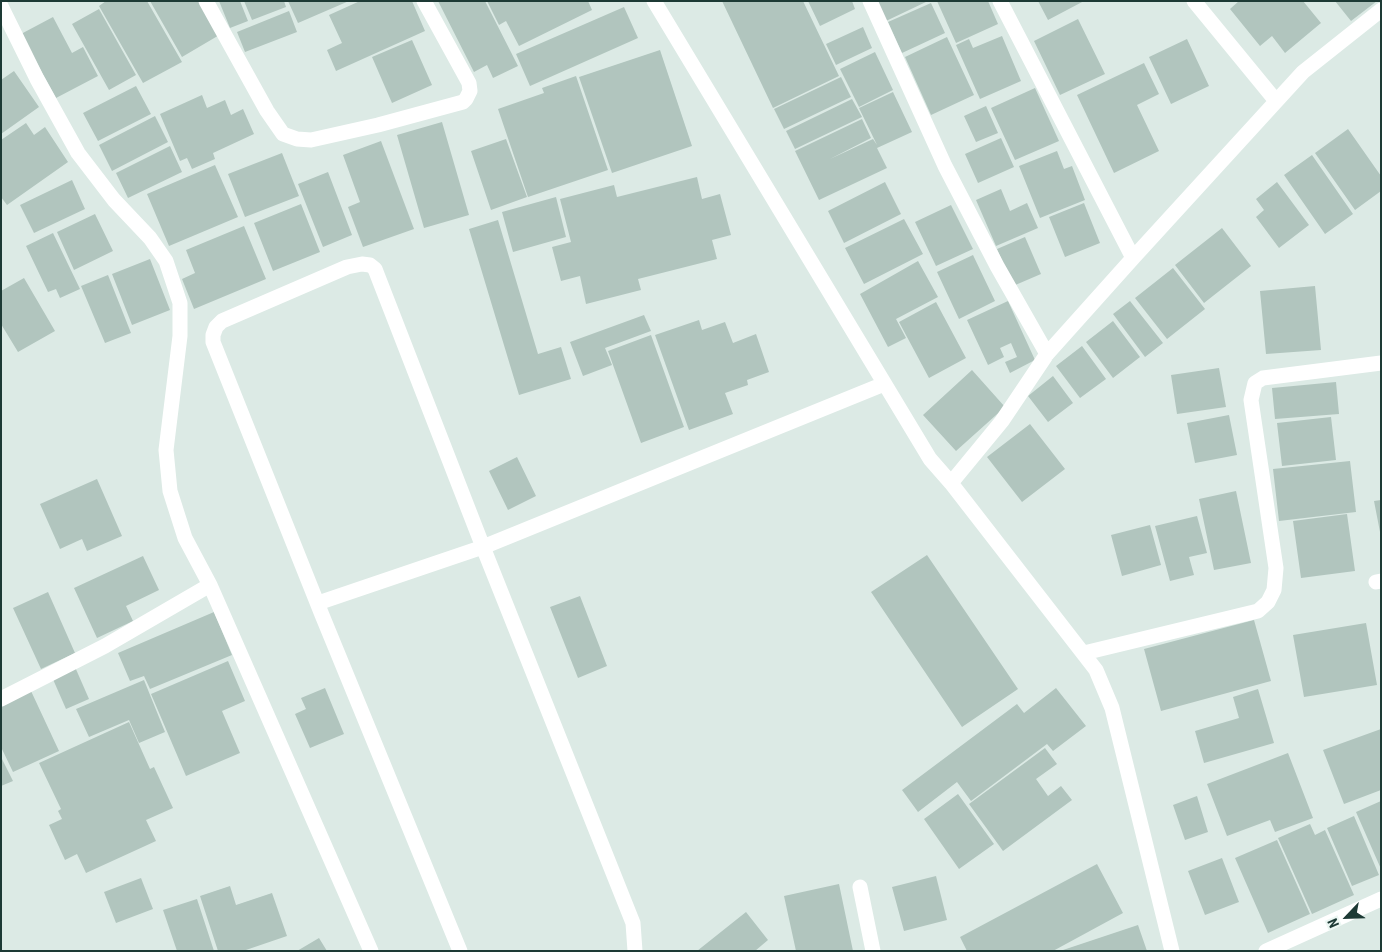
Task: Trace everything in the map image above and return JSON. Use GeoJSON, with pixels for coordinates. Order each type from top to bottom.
{"type":"FeatureCollection","features":[{"type":"Feature","properties":{"kind":"street"},"geometry":{"type":"LineString","coordinates":[[206,1],[266,111],[283,134],[297,139],[311,140],[378,125],[463,102],[466,99],[470,91],[469,83],[424,1]]}},
{"type":"Feature","properties":{"kind":"street"},"geometry":{"type":"LineString","coordinates":[[654,1],[930,459],[951,483],[1096,670],[1112,708],[1172,951]]}},
{"type":"Feature","properties":{"kind":"street"},"geometry":{"type":"LineString","coordinates":[[870,1],[945,166],[996,266],[1047,354]]}},
{"type":"Feature","properties":{"kind":"street"},"geometry":{"type":"LineString","coordinates":[[1000,1],[1133,258]]}},
{"type":"Feature","properties":{"kind":"street"},"geometry":{"type":"LineString","coordinates":[[1194,1],[1276,102]]}},
{"type":"Feature","properties":{"kind":"street"},"geometry":{"type":"LineString","coordinates":[[1,6],[40,86],[78,153],[114,200],[150,238],[166,261],[180,303],[180,336],[166,450],[170,491],[185,538],[210,585],[371,951]]}},
{"type":"Feature","properties":{"kind":"street"},"geometry":{"type":"LineString","coordinates":[[951,483],[1002,421],[1047,354],[1133,258],[1303,72],[1381,10]]}},
{"type":"Feature","properties":{"kind":"street"},"geometry":{"type":"LineString","coordinates":[[460,951],[215,349],[213,335],[216,327],[222,321],[347,266],[362,264],[370,265],[374,269],[633,923],[635,951]]}},
{"type":"Feature","properties":{"kind":"street"},"geometry":{"type":"LineString","coordinates":[[1084,653],[1258,611],[1268,602],[1274,590],[1276,568],[1252,400],[1255,383],[1263,378],[1381,363]]}},
{"type":"Feature","properties":{"kind":"street"},"geometry":{"type":"LineString","coordinates":[[318,602],[483,547],[884,384]]}},
{"type":"Feature","properties":{"kind":"street"},"geometry":{"type":"LineString","coordinates":[[1,699],[104,646],[210,585]]}},
{"type":"Feature","properties":{"kind":"street"},"geometry":{"type":"LineString","coordinates":[[860,887],[872,951]]}},
{"type":"Feature","properties":{"kind":"street"},"geometry":{"type":"LineString","coordinates":[[1266,951],[1381,898]]}},
{"type":"Feature","properties":{"kind":"building"},"geometry":{"type":"Polygon","coordinates":[[[106,1],[147,1],[182,62],[143,83],[99,6],[106,1]]]}},
{"type":"Feature","properties":{"kind":"building"},"geometry":{"type":"Polygon","coordinates":[[[150,1],[203,1],[221,34],[182,57],[150,1]]]}},
{"type":"Feature","properties":{"kind":"building"},"geometry":{"type":"Polygon","coordinates":[[[219,1],[240,1],[248,21],[230,28],[219,1]]]}},
{"type":"Feature","properties":{"kind":"building"},"geometry":{"type":"Polygon","coordinates":[[[244,1],[284,1],[286,7],[252,20],[244,1]]]}},
{"type":"Feature","properties":{"kind":"building"},"geometry":{"type":"Polygon","coordinates":[[[288,1],[349,1],[298,23],[288,1]]]}},
{"type":"Feature","properties":{"kind":"building"},"geometry":{"type":"Polygon","coordinates":[[[360,1],[412,1],[425,31],[336,71],[327,50],[342,43],[329,15],[360,1]]]}},
{"type":"Feature","properties":{"kind":"building"},"geometry":{"type":"Polygon","coordinates":[[[438,1],[485,1],[518,66],[493,78],[487,65],[474,72],[438,1]]]}},
{"type":"Feature","properties":{"kind":"building"},"geometry":{"type":"Polygon","coordinates":[[[487,1],[588,1],[592,10],[519,46],[506,21],[499,25],[487,1]]]}},
{"type":"Feature","properties":{"kind":"building"},"geometry":{"type":"Polygon","coordinates":[[[722,1],[803,1],[839,76],[773,108],[722,1]]]}},
{"type":"Feature","properties":{"kind":"building"},"geometry":{"type":"Polygon","coordinates":[[[808,1],[852,1],[855,9],[820,26],[808,1]]]}},
{"type":"Feature","properties":{"kind":"building"},"geometry":{"type":"Polygon","coordinates":[[[876,1],[928,1],[886,21],[876,1]]]}},
{"type":"Feature","properties":{"kind":"building"},"geometry":{"type":"Polygon","coordinates":[[[937,1],[988,1],[998,24],[956,43],[937,1]]]}},
{"type":"Feature","properties":{"kind":"building"},"geometry":{"type":"Polygon","coordinates":[[[1038,1],[1084,1],[1048,20],[1038,1]]]}},
{"type":"Feature","properties":{"kind":"building"},"geometry":{"type":"Polygon","coordinates":[[[1239,1],[1303,1],[1321,23],[1285,53],[1272,36],[1260,46],[1230,9],[1239,1]]]}},
{"type":"Feature","properties":{"kind":"building"},"geometry":{"type":"Polygon","coordinates":[[[1335,1],[1377,1],[1351,21],[1335,1]]]}},
{"type":"Feature","properties":{"kind":"building"},"geometry":{"type":"Polygon","coordinates":[[[931,3],[945,33],[902,53],[888,22],[931,3]]]}},
{"type":"Feature","properties":{"kind":"building"},"geometry":{"type":"Polygon","coordinates":[[[624,7],[638,38],[530,86],[516,54],[624,7]]]}},
{"type":"Feature","properties":{"kind":"building"},"geometry":{"type":"Polygon","coordinates":[[[99,9],[136,75],[109,90],[72,24],[99,9]]]}},
{"type":"Feature","properties":{"kind":"building"},"geometry":{"type":"Polygon","coordinates":[[[289,11],[297,32],[245,52],[237,32],[289,11]]]}},
{"type":"Feature","properties":{"kind":"building"},"geometry":{"type":"Polygon","coordinates":[[[53,17],[72,53],[83,47],[98,76],[56,98],[21,34],[53,17]]]}},
{"type":"Feature","properties":{"kind":"building"},"geometry":{"type":"Polygon","coordinates":[[[1078,19],[1105,74],[1060,95],[1034,41],[1078,19]]]}},
{"type":"Feature","properties":{"kind":"building"},"geometry":{"type":"Polygon","coordinates":[[[863,27],[872,48],[836,65],[826,44],[863,27]]]}},
{"type":"Feature","properties":{"kind":"building"},"geometry":{"type":"Polygon","coordinates":[[[1002,36],[1021,81],[980,99],[956,45],[969,39],[973,48],[1002,36]]]}},
{"type":"Feature","properties":{"kind":"building"},"geometry":{"type":"Polygon","coordinates":[[[947,37],[974,95],[931,115],[905,57],[947,37]]]}},
{"type":"Feature","properties":{"kind":"building"},"geometry":{"type":"Polygon","coordinates":[[[1187,39],[1209,86],[1171,104],[1149,57],[1187,39]]]}},
{"type":"Feature","properties":{"kind":"building"},"geometry":{"type":"Polygon","coordinates":[[[412,40],[432,85],[392,103],[372,57],[412,40]]]}},
{"type":"Feature","properties":{"kind":"building"},"geometry":{"type":"Polygon","coordinates":[[[660,50],[692,146],[612,173],[579,77],[660,50]]]}},
{"type":"Feature","properties":{"kind":"building"},"geometry":{"type":"Polygon","coordinates":[[[875,52],[893,90],[859,107],[840,69],[875,52]]]}},
{"type":"Feature","properties":{"kind":"building"},"geometry":{"type":"Polygon","coordinates":[[[1144,63],[1159,94],[1137,105],[1159,151],[1114,173],[1077,95],[1144,63]]]}},
{"type":"Feature","properties":{"kind":"building"},"geometry":{"type":"Polygon","coordinates":[[[14,71],[39,107],[1,134],[1,80],[14,71]]]}},
{"type":"Feature","properties":{"kind":"building"},"geometry":{"type":"Polygon","coordinates":[[[576,76],[608,170],[528,197],[498,109],[544,93],[542,88],[576,76]]]}},
{"type":"Feature","properties":{"kind":"building"},"geometry":{"type":"Polygon","coordinates":[[[841,77],[851,97],[784,129],[774,109],[841,77]]]}},
{"type":"Feature","properties":{"kind":"building"},"geometry":{"type":"Polygon","coordinates":[[[136,86],[151,114],[98,141],[83,113],[136,86]]]}},
{"type":"Feature","properties":{"kind":"building"},"geometry":{"type":"Polygon","coordinates":[[[1035,88],[1059,141],[1015,160],[991,108],[1035,88]]]}},
{"type":"Feature","properties":{"kind":"building"},"geometry":{"type":"Polygon","coordinates":[[[893,92],[912,132],[877,148],[887,168],[819,200],[795,151],[862,119],[871,138],[830,159],[873,139],[877,145],[859,108],[893,92]]]}},
{"type":"Feature","properties":{"kind":"building"},"geometry":{"type":"Polygon","coordinates":[[[202,95],[207,108],[225,100],[231,115],[243,109],[254,134],[213,153],[215,159],[192,169],[187,158],[180,161],[160,114],[202,95]]]}},
{"type":"Feature","properties":{"kind":"building"},"geometry":{"type":"Polygon","coordinates":[[[852,99],[862,117],[795,149],[786,131],[852,99]]]}},
{"type":"Feature","properties":{"kind":"building"},"geometry":{"type":"Polygon","coordinates":[[[986,106],[998,133],[976,142],[964,116],[986,106]]]}},
{"type":"Feature","properties":{"kind":"building"},"geometry":{"type":"Polygon","coordinates":[[[155,116],[168,142],[112,171],[99,145],[155,116]]]}},
{"type":"Feature","properties":{"kind":"building"},"geometry":{"type":"Polygon","coordinates":[[[442,122],[469,215],[424,228],[397,135],[442,122]]]}},
{"type":"Feature","properties":{"kind":"building"},"geometry":{"type":"Polygon","coordinates":[[[26,123],[34,135],[45,127],[68,162],[7,205],[1,197],[1,140],[26,123]]]}},
{"type":"Feature","properties":{"kind":"building"},"geometry":{"type":"Polygon","coordinates":[[[1348,129],[1381,176],[1381,191],[1355,210],[1315,153],[1348,129]]]}},
{"type":"Feature","properties":{"kind":"building"},"geometry":{"type":"Polygon","coordinates":[[[1001,138],[1014,167],[978,183],[965,154],[1001,138]]]}},
{"type":"Feature","properties":{"kind":"building"},"geometry":{"type":"Polygon","coordinates":[[[506,139],[527,197],[491,210],[471,151],[506,139]]]}},
{"type":"Feature","properties":{"kind":"building"},"geometry":{"type":"Polygon","coordinates":[[[381,141],[414,229],[363,247],[348,207],[360,202],[343,155],[381,141]]]}},
{"type":"Feature","properties":{"kind":"building"},"geometry":{"type":"Polygon","coordinates":[[[170,146],[182,172],[128,198],[116,173],[170,146]]]}},
{"type":"Feature","properties":{"kind":"building"},"geometry":{"type":"Polygon","coordinates":[[[1057,151],[1064,169],[1072,166],[1085,200],[1040,218],[1019,166],[1057,151]]]}},
{"type":"Feature","properties":{"kind":"building"},"geometry":{"type":"Polygon","coordinates":[[[282,153],[299,196],[245,217],[228,174],[282,153]]]}},
{"type":"Feature","properties":{"kind":"building"},"geometry":{"type":"Polygon","coordinates":[[[1312,155],[1353,214],[1325,234],[1284,175],[1312,155]]]}},
{"type":"Feature","properties":{"kind":"building"},"geometry":{"type":"Polygon","coordinates":[[[215,165],[238,217],[169,246],[147,194],[215,165]]]}},
{"type":"Feature","properties":{"kind":"building"},"geometry":{"type":"Polygon","coordinates":[[[328,172],[352,235],[323,247],[298,184],[328,172]]]}},
{"type":"Feature","properties":{"kind":"building"},"geometry":{"type":"Polygon","coordinates":[[[697,177],[702,199],[720,194],[731,235],[712,240],[717,259],[638,279],[641,290],[586,304],[580,276],[561,281],[552,247],[571,242],[560,199],[614,185],[617,197],[697,177]]]}},
{"type":"Feature","properties":{"kind":"building"},"geometry":{"type":"Polygon","coordinates":[[[72,180],[85,209],[34,233],[20,205],[72,180]]]}},
{"type":"Feature","properties":{"kind":"building"},"geometry":{"type":"Polygon","coordinates":[[[885,182],[901,214],[844,243],[828,211],[885,182]]]}},
{"type":"Feature","properties":{"kind":"building"},"geometry":{"type":"Polygon","coordinates":[[[1277,182],[1309,225],[1279,248],[1256,217],[1264,210],[1256,199],[1277,182]]]}},
{"type":"Feature","properties":{"kind":"building"},"geometry":{"type":"Polygon","coordinates":[[[1001,189],[1010,211],[1027,203],[1038,228],[996,246],[976,200],[1001,189]]]}},
{"type":"Feature","properties":{"kind":"building"},"geometry":{"type":"Polygon","coordinates":[[[556,197],[566,237],[513,252],[502,212],[556,197]]]}},
{"type":"Feature","properties":{"kind":"building"},"geometry":{"type":"Polygon","coordinates":[[[1084,203],[1100,243],[1065,257],[1049,217],[1084,203]]]}},
{"type":"Feature","properties":{"kind":"building"},"geometry":{"type":"Polygon","coordinates":[[[301,204],[320,252],[273,271],[254,223],[301,204]]]}},
{"type":"Feature","properties":{"kind":"building"},"geometry":{"type":"Polygon","coordinates":[[[951,205],[973,249],[936,266],[915,222],[951,205]]]}},
{"type":"Feature","properties":{"kind":"building"},"geometry":{"type":"Polygon","coordinates":[[[95,214],[113,251],[74,270],[57,232],[95,214]]]}},
{"type":"Feature","properties":{"kind":"building"},"geometry":{"type":"Polygon","coordinates":[[[904,219],[923,254],[864,284],[845,248],[904,219]]]}},
{"type":"Feature","properties":{"kind":"building"},"geometry":{"type":"Polygon","coordinates":[[[498,220],[538,354],[561,347],[571,379],[519,395],[469,229],[498,220]]]}},
{"type":"Feature","properties":{"kind":"building"},"geometry":{"type":"Polygon","coordinates":[[[244,226],[266,279],[194,309],[182,279],[195,273],[186,250],[244,226]]]}},
{"type":"Feature","properties":{"kind":"building"},"geometry":{"type":"Polygon","coordinates":[[[1222,228],[1251,266],[1204,303],[1175,265],[1222,228]]]}},
{"type":"Feature","properties":{"kind":"building"},"geometry":{"type":"Polygon","coordinates":[[[53,233],[80,289],[60,298],[56,289],[48,292],[26,246],[53,233]]]}},
{"type":"Feature","properties":{"kind":"building"},"geometry":{"type":"Polygon","coordinates":[[[1025,237],[1041,274],[1013,286],[997,249],[1025,237]]]}},
{"type":"Feature","properties":{"kind":"building"},"geometry":{"type":"Polygon","coordinates":[[[973,255],[995,301],[959,319],[937,272],[973,255]]]}},
{"type":"Feature","properties":{"kind":"building"},"geometry":{"type":"Polygon","coordinates":[[[150,259],[170,310],[132,325],[112,274],[150,259]]]}},
{"type":"Feature","properties":{"kind":"building"},"geometry":{"type":"Polygon","coordinates":[[[918,261],[938,297],[896,319],[906,338],[888,347],[860,294],[918,261]]]}},
{"type":"Feature","properties":{"kind":"building"},"geometry":{"type":"Polygon","coordinates":[[[1173,268],[1205,309],[1167,339],[1135,298],[1173,268]]]}},
{"type":"Feature","properties":{"kind":"building"},"geometry":{"type":"Polygon","coordinates":[[[108,275],[131,333],[105,343],[81,286],[108,275]]]}},
{"type":"Feature","properties":{"kind":"building"},"geometry":{"type":"Polygon","coordinates":[[[24,278],[55,331],[18,352],[1,324],[1,291],[24,278]]]}},
{"type":"Feature","properties":{"kind":"building"},"geometry":{"type":"Polygon","coordinates":[[[1315,286],[1321,350],[1266,354],[1260,291],[1315,286]]]}},
{"type":"Feature","properties":{"kind":"building"},"geometry":{"type":"Polygon","coordinates":[[[1008,301],[1035,360],[1010,373],[1005,362],[1017,357],[1011,343],[1000,348],[1004,357],[988,365],[967,320],[1008,301]]]}},
{"type":"Feature","properties":{"kind":"building"},"geometry":{"type":"Polygon","coordinates":[[[1130,301],[1163,343],[1145,357],[1113,314],[1130,301]]]}},
{"type":"Feature","properties":{"kind":"building"},"geometry":{"type":"Polygon","coordinates":[[[936,302],[966,358],[929,378],[899,322],[936,302]]]}},
{"type":"Feature","properties":{"kind":"building"},"geometry":{"type":"Polygon","coordinates":[[[644,315],[651,331],[605,348],[612,365],[583,376],[570,342],[644,315]]]}},
{"type":"Feature","properties":{"kind":"building"},"geometry":{"type":"Polygon","coordinates":[[[699,320],[702,330],[725,322],[733,343],[756,334],[769,372],[747,380],[748,385],[725,393],[733,414],[689,430],[655,335],[699,320]]]}},
{"type":"Feature","properties":{"kind":"building"},"geometry":{"type":"Polygon","coordinates":[[[1113,321],[1140,357],[1113,378],[1086,342],[1113,321]]]}},
{"type":"Feature","properties":{"kind":"building"},"geometry":{"type":"Polygon","coordinates":[[[651,335],[684,427],[641,443],[608,351],[651,335]]]}},
{"type":"Feature","properties":{"kind":"building"},"geometry":{"type":"Polygon","coordinates":[[[1082,346],[1106,379],[1080,398],[1056,366],[1082,346]]]}},
{"type":"Feature","properties":{"kind":"building"},"geometry":{"type":"Polygon","coordinates":[[[1219,368],[1226,407],[1177,414],[1171,375],[1219,368]]]}},
{"type":"Feature","properties":{"kind":"building"},"geometry":{"type":"Polygon","coordinates":[[[972,370],[1005,407],[956,451],[923,415],[972,370]]]}},
{"type":"Feature","properties":{"kind":"building"},"geometry":{"type":"Polygon","coordinates":[[[1053,376],[1073,403],[1048,422],[1028,396],[1053,376]]]}},
{"type":"Feature","properties":{"kind":"building"},"geometry":{"type":"Polygon","coordinates":[[[1336,382],[1339,414],[1275,419],[1272,388],[1336,382]]]}},
{"type":"Feature","properties":{"kind":"building"},"geometry":{"type":"Polygon","coordinates":[[[1229,415],[1237,455],[1195,463],[1187,423],[1229,415]]]}},
{"type":"Feature","properties":{"kind":"building"},"geometry":{"type":"Polygon","coordinates":[[[1331,417],[1336,460],[1282,466],[1277,423],[1331,417]]]}},
{"type":"Feature","properties":{"kind":"building"},"geometry":{"type":"Polygon","coordinates":[[[1030,424],[1065,469],[1022,502],[987,457],[1030,424]]]}},
{"type":"Feature","properties":{"kind":"building"},"geometry":{"type":"Polygon","coordinates":[[[517,457],[536,496],[508,510],[489,471],[517,457]]]}},
{"type":"Feature","properties":{"kind":"building"},"geometry":{"type":"Polygon","coordinates":[[[1350,461],[1356,512],[1279,521],[1273,469],[1350,461]]]}},
{"type":"Feature","properties":{"kind":"building"},"geometry":{"type":"Polygon","coordinates":[[[97,479],[122,536],[87,551],[82,539],[60,549],[40,504],[97,479]]]}},
{"type":"Feature","properties":{"kind":"building"},"geometry":{"type":"Polygon","coordinates":[[[1236,491],[1251,563],[1214,570],[1199,499],[1236,491]]]}},
{"type":"Feature","properties":{"kind":"building"},"geometry":{"type":"Polygon","coordinates":[[[1381,500],[1381,532],[1380,532],[1374,501],[1381,500]]]}},
{"type":"Feature","properties":{"kind":"building"},"geometry":{"type":"Polygon","coordinates":[[[1347,514],[1355,571],[1301,578],[1293,521],[1347,514]]]}},
{"type":"Feature","properties":{"kind":"building"},"geometry":{"type":"Polygon","coordinates":[[[1197,516],[1207,553],[1189,557],[1194,575],[1170,581],[1155,526],[1197,516]]]}},
{"type":"Feature","properties":{"kind":"building"},"geometry":{"type":"Polygon","coordinates":[[[1150,525],[1161,565],[1122,576],[1111,535],[1150,525]]]}},
{"type":"Feature","properties":{"kind":"building"},"geometry":{"type":"Polygon","coordinates":[[[927,555],[1018,689],[962,727],[871,592],[927,555]]]}},
{"type":"Feature","properties":{"kind":"building"},"geometry":{"type":"Polygon","coordinates":[[[143,556],[159,590],[126,606],[133,621],[97,638],[74,588],[143,556]]]}},
{"type":"Feature","properties":{"kind":"building"},"geometry":{"type":"Polygon","coordinates":[[[48,592],[75,653],[41,669],[13,608],[48,592]]]}},
{"type":"Feature","properties":{"kind":"building"},"geometry":{"type":"Polygon","coordinates":[[[580,596],[607,666],[578,678],[550,607],[580,596]]]}},
{"type":"Feature","properties":{"kind":"building"},"geometry":{"type":"Polygon","coordinates":[[[214,612],[232,655],[150,689],[144,676],[130,681],[118,653],[214,612]]]}},
{"type":"Feature","properties":{"kind":"building"},"geometry":{"type":"Polygon","coordinates":[[[1254,620],[1271,681],[1161,711],[1144,649],[1254,620]]]}},
{"type":"Feature","properties":{"kind":"building"},"geometry":{"type":"Polygon","coordinates":[[[1366,623],[1377,685],[1304,697],[1293,635],[1366,623]]]}},
{"type":"Feature","properties":{"kind":"building"},"geometry":{"type":"Polygon","coordinates":[[[228,661],[245,701],[222,711],[240,753],[186,776],[151,694],[228,661]]]}},
{"type":"Feature","properties":{"kind":"building"},"geometry":{"type":"Polygon","coordinates":[[[75,667],[89,699],[66,709],[52,677],[75,667]]]}},
{"type":"Feature","properties":{"kind":"building"},"geometry":{"type":"Polygon","coordinates":[[[144,680],[165,732],[139,743],[129,720],[89,737],[76,709],[144,680]]]}},
{"type":"Feature","properties":{"kind":"building"},"geometry":{"type":"Polygon","coordinates":[[[325,688],[344,734],[310,748],[295,714],[306,709],[301,698],[325,688]]]}},
{"type":"Feature","properties":{"kind":"building"},"geometry":{"type":"Polygon","coordinates":[[[1056,688],[1086,726],[1053,751],[1047,744],[971,801],[957,782],[918,812],[902,790],[1017,704],[1024,713],[1056,688]]]}},
{"type":"Feature","properties":{"kind":"building"},"geometry":{"type":"Polygon","coordinates":[[[1258,689],[1274,743],[1204,763],[1195,731],[1239,718],[1233,697],[1258,689]]]}},
{"type":"Feature","properties":{"kind":"building"},"geometry":{"type":"Polygon","coordinates":[[[31,691],[59,751],[13,772],[1,747],[1,705],[31,691]]]}},
{"type":"Feature","properties":{"kind":"building"},"geometry":{"type":"Polygon","coordinates":[[[129,722],[150,769],[154,767],[173,808],[146,820],[156,841],[86,873],[77,854],[65,860],[49,825],[62,819],[58,811],[61,809],[39,763],[129,722]]]}},
{"type":"Feature","properties":{"kind":"building"},"geometry":{"type":"Polygon","coordinates":[[[1381,729],[1381,790],[1344,804],[1323,750],[1381,729]]]}},
{"type":"Feature","properties":{"kind":"building"},"geometry":{"type":"Polygon","coordinates":[[[1045,748],[1057,764],[1036,779],[1048,796],[1061,786],[1072,800],[1003,851],[969,804],[1045,748]]]}},
{"type":"Feature","properties":{"kind":"building"},"geometry":{"type":"Polygon","coordinates":[[[1288,753],[1313,818],[1275,832],[1270,820],[1227,836],[1207,784],[1288,753]]]}},
{"type":"Feature","properties":{"kind":"building"},"geometry":{"type":"Polygon","coordinates":[[[1,757],[13,781],[1,786],[1,757]]]}},
{"type":"Feature","properties":{"kind":"building"},"geometry":{"type":"Polygon","coordinates":[[[958,794],[994,844],[959,869],[924,819],[958,794]]]}},
{"type":"Feature","properties":{"kind":"building"},"geometry":{"type":"Polygon","coordinates":[[[1197,796],[1208,832],[1185,840],[1173,805],[1197,796]]]}},
{"type":"Feature","properties":{"kind":"building"},"geometry":{"type":"Polygon","coordinates":[[[1381,801],[1381,869],[1356,812],[1381,801]]]}},
{"type":"Feature","properties":{"kind":"building"},"geometry":{"type":"Polygon","coordinates":[[[1354,816],[1379,875],[1352,886],[1327,828],[1354,816]]]}},
{"type":"Feature","properties":{"kind":"building"},"geometry":{"type":"Polygon","coordinates":[[[1310,824],[1315,835],[1325,830],[1354,895],[1312,914],[1278,838],[1310,824]]]}},
{"type":"Feature","properties":{"kind":"building"},"geometry":{"type":"Polygon","coordinates":[[[1277,840],[1310,914],[1268,933],[1235,858],[1277,840]]]}},
{"type":"Feature","properties":{"kind":"building"},"geometry":{"type":"Polygon","coordinates":[[[1222,858],[1239,902],[1205,915],[1188,871],[1222,858]]]}},
{"type":"Feature","properties":{"kind":"building"},"geometry":{"type":"Polygon","coordinates":[[[1097,864],[1123,913],[1053,951],[967,951],[960,937],[1097,864]]]}},
{"type":"Feature","properties":{"kind":"building"},"geometry":{"type":"Polygon","coordinates":[[[936,876],[947,920],[904,931],[892,887],[936,876]]]}},
{"type":"Feature","properties":{"kind":"building"},"geometry":{"type":"Polygon","coordinates":[[[141,878],[153,909],[116,923],[104,892],[141,878]]]}},
{"type":"Feature","properties":{"kind":"building"},"geometry":{"type":"Polygon","coordinates":[[[839,884],[853,951],[796,951],[784,896],[839,884]]]}},
{"type":"Feature","properties":{"kind":"building"},"geometry":{"type":"Polygon","coordinates":[[[230,886],[236,905],[272,893],[287,936],[243,951],[218,951],[200,896],[230,886]]]}},
{"type":"Feature","properties":{"kind":"building"},"geometry":{"type":"Polygon","coordinates":[[[197,899],[214,951],[177,951],[163,910],[197,899]]]}},
{"type":"Feature","properties":{"kind":"building"},"geometry":{"type":"Polygon","coordinates":[[[746,912],[768,940],[755,951],[697,951],[746,912]]]}},
{"type":"Feature","properties":{"kind":"building"},"geometry":{"type":"Polygon","coordinates":[[[1138,925],[1147,951],[1063,951],[1063,950],[1138,925]]]}},
{"type":"Feature","properties":{"kind":"building"},"geometry":{"type":"Polygon","coordinates":[[[319,938],[327,951],[297,951],[319,938]]]}}]}
